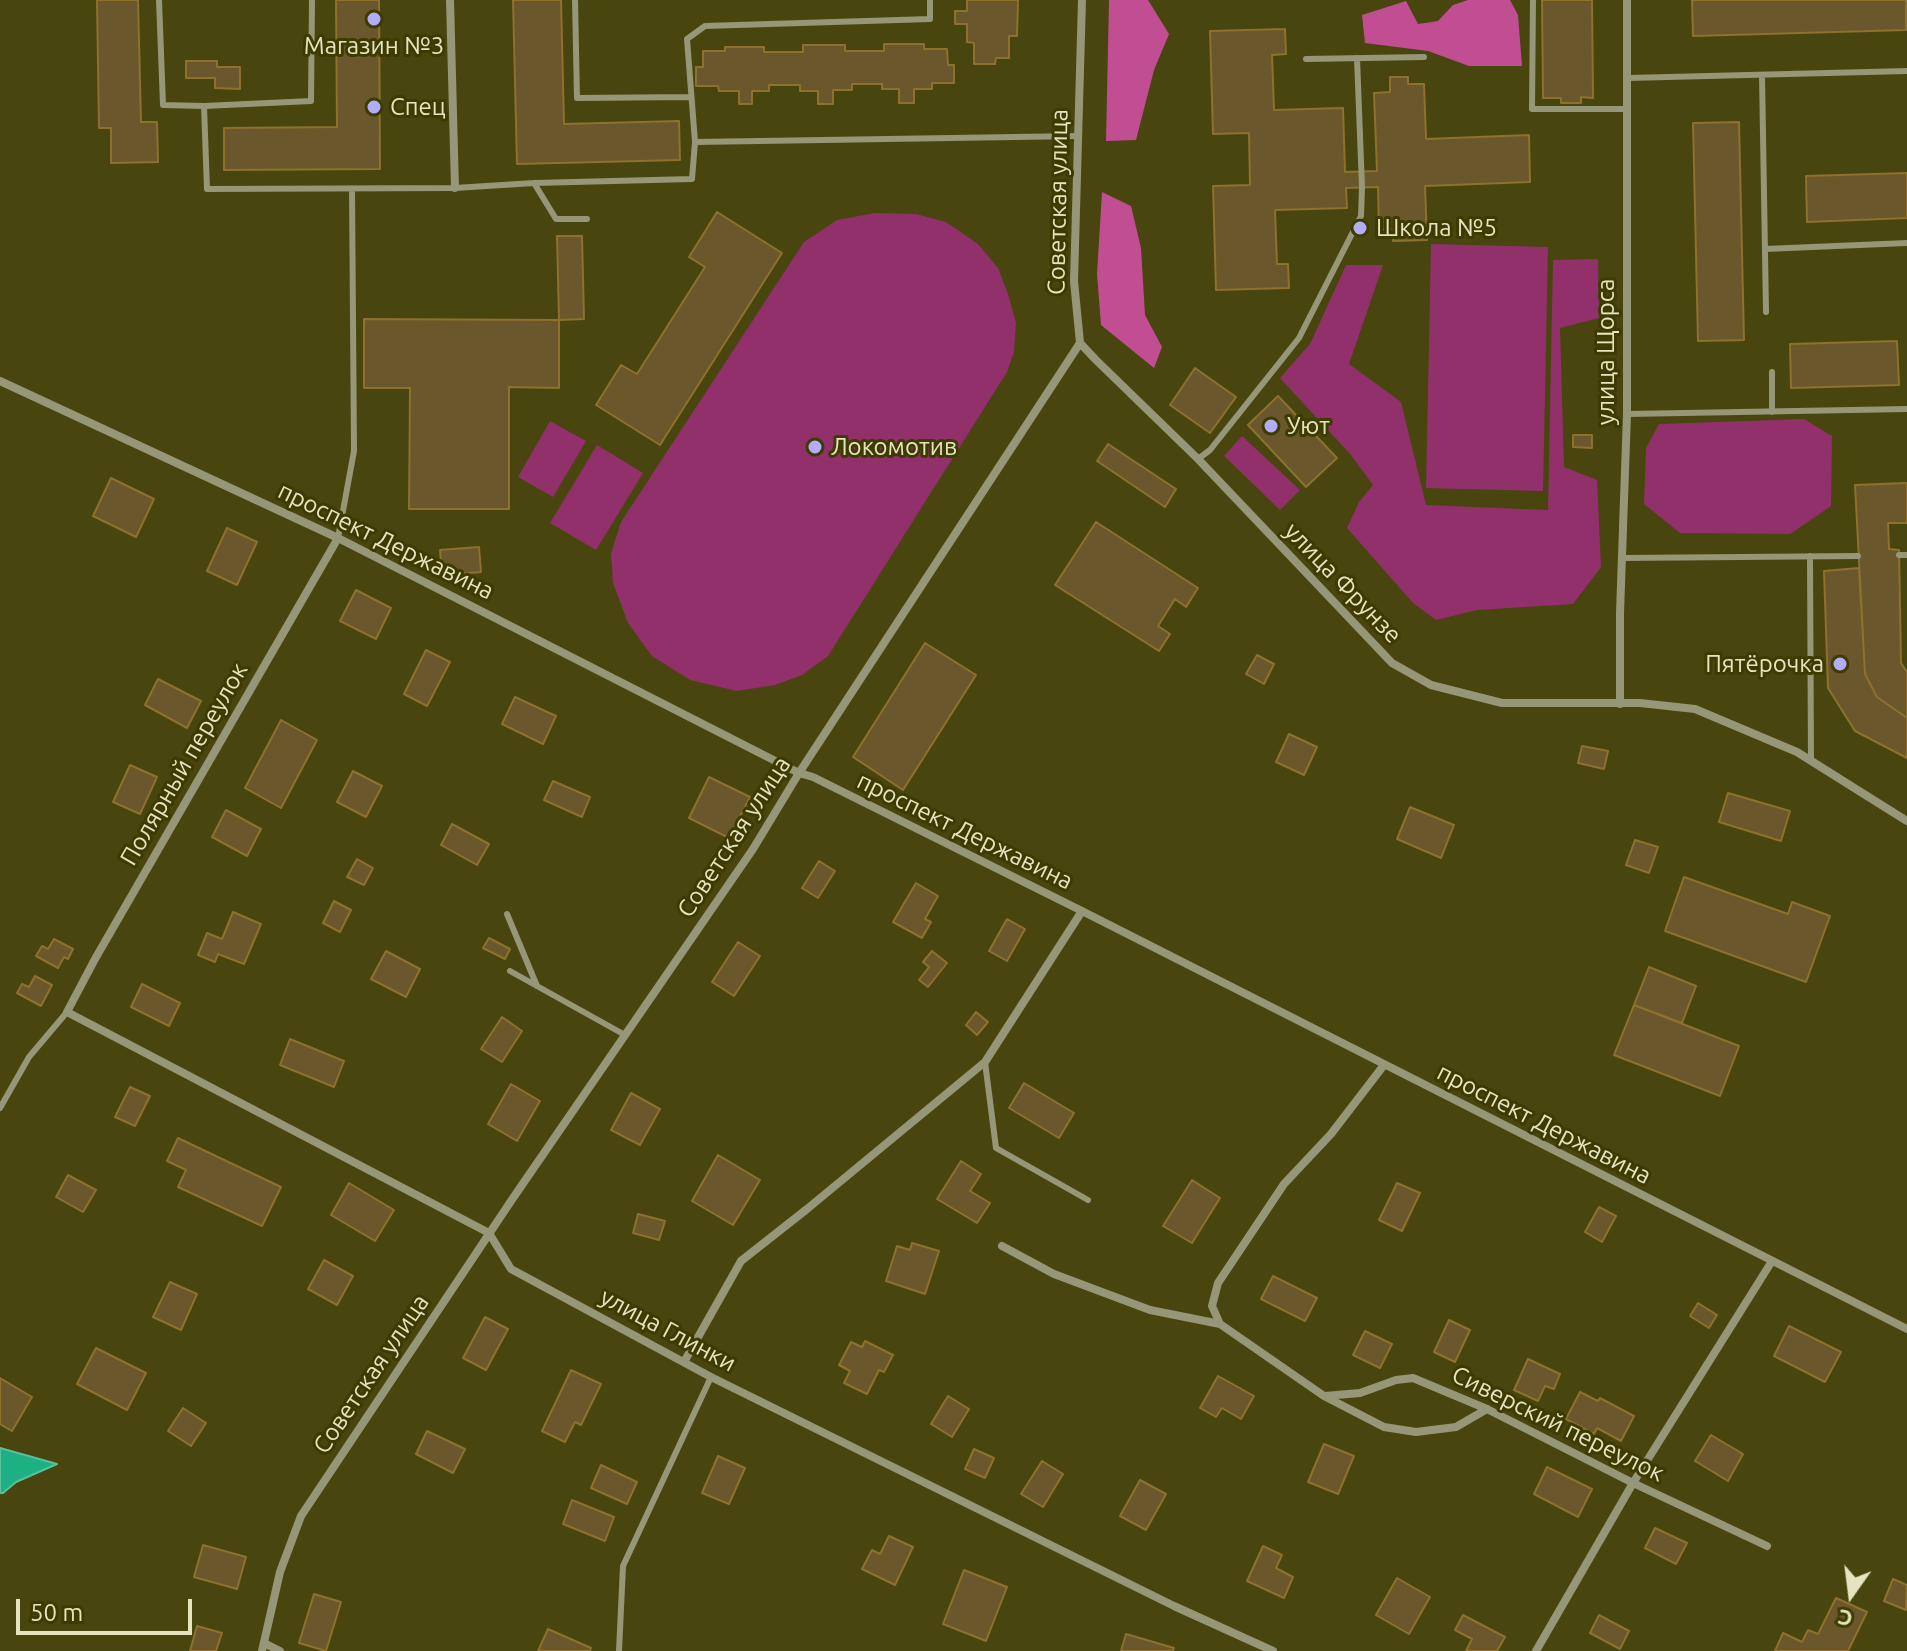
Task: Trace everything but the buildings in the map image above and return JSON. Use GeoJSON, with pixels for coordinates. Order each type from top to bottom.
{"type":"FeatureCollection","features":[{"type":"Feature","properties":{"kind":"street"},"geometry":{"type":"LineString","coordinates":[[450,0],[455,188]]}},
{"type":"Feature","properties":{"kind":"street","name":"Советская улица"},"geometry":{"type":"LineString","coordinates":[[263,1647],[280,1572],[301,1516],[489,1233],[753,849],[799,773],[1080,343],[1074,281],[1082,0]]}},
{"type":"Feature","properties":{"kind":"street","name":"улица Щорса"},"geometry":{"type":"LineString","coordinates":[[1620,704],[1627,414],[1627,0]]}},
{"type":"Feature","properties":{"kind":"street","name":"улица Фрунзе"},"geometry":{"type":"LineString","coordinates":[[1080,343],[1198,459],[1392,663],[1431,685],[1502,703],[1640,703],[1695,709],[1797,752],[1907,821]]}},
{"type":"Feature","properties":{"kind":"street","name":"проспект Державина"},"geometry":{"type":"LineString","coordinates":[[0,381],[338,538],[1907,1329]]}},
{"type":"Feature","properties":{"kind":"street","name":"Полярный переулок"},"geometry":{"type":"LineString","coordinates":[[67,1012],[338,538]]}},
{"type":"Feature","properties":{"kind":"street"},"geometry":{"type":"LineString","coordinates":[[684,1362],[741,1261],[985,1062],[1082,911]]}},
{"type":"Feature","properties":{"kind":"street"},"geometry":{"type":"LineString","coordinates":[[67,1012],[489,1233]]}},
{"type":"Feature","properties":{"kind":"street"},"geometry":{"type":"LineString","coordinates":[[1220,1324],[1212,1306],[1218,1283],[1284,1184],[1331,1134],[1384,1065]]}},
{"type":"Feature","properties":{"kind":"street","name":"улица Глинки"},"geometry":{"type":"LineString","coordinates":[[489,1233],[511,1269],[711,1377],[1174,1606],[1273,1651]]}},
{"type":"Feature","properties":{"kind":"street"},"geometry":{"type":"LineString","coordinates":[[1002,1246],[1054,1274],[1150,1310],[1220,1324],[1324,1396],[1384,1427],[1416,1432],[1456,1427],[1487,1409]]}},
{"type":"Feature","properties":{"kind":"street"},"geometry":{"type":"LineString","coordinates":[[1536,1651],[1633,1483],[1772,1261]]}},
{"type":"Feature","properties":{"kind":"street","name":"Сиверский переулок"},"geometry":{"type":"LineString","coordinates":[[1324,1396],[1360,1393],[1396,1380],[1413,1378],[1487,1409],[1767,1546]]}},
{"type":"Feature","properties":{"kind":"street"},"geometry":{"type":"LineString","coordinates":[[263,1647],[280,1651]]}},
{"type":"Feature","properties":{"kind":"lane"},"geometry":{"type":"LineString","coordinates":[[159,0],[163,105],[204,106],[311,101],[312,0]]}},
{"type":"Feature","properties":{"kind":"lane"},"geometry":{"type":"LineString","coordinates":[[575,0],[577,98],[691,97]]}},
{"type":"Feature","properties":{"kind":"lane"},"geometry":{"type":"LineString","coordinates":[[204,106],[207,189],[455,188],[692,179],[695,142],[687,39],[705,26],[930,19],[930,0]]}},
{"type":"Feature","properties":{"kind":"lane"},"geometry":{"type":"LineString","coordinates":[[1533,0],[1532,109],[1627,109]]}},
{"type":"Feature","properties":{"kind":"lane"},"geometry":{"type":"LineString","coordinates":[[1306,59],[1424,57]]}},
{"type":"Feature","properties":{"kind":"lane"},"geometry":{"type":"LineString","coordinates":[[1198,459],[1210,450],[1299,338],[1361,216],[1357,58]]}},
{"type":"Feature","properties":{"kind":"lane"},"geometry":{"type":"LineString","coordinates":[[1628,78],[1907,71]]}},
{"type":"Feature","properties":{"kind":"lane"},"geometry":{"type":"LineString","coordinates":[[1762,75],[1766,312]]}},
{"type":"Feature","properties":{"kind":"lane"},"geometry":{"type":"LineString","coordinates":[[695,142],[1079,136]]}},
{"type":"Feature","properties":{"kind":"lane"},"geometry":{"type":"LineString","coordinates":[[534,183],[556,219],[587,219]]}},
{"type":"Feature","properties":{"kind":"lane"},"geometry":{"type":"LineString","coordinates":[[338,538],[354,451],[352,189]]}},
{"type":"Feature","properties":{"kind":"lane"},"geometry":{"type":"LineString","coordinates":[[1765,249],[1907,243]]}},
{"type":"Feature","properties":{"kind":"lane"},"geometry":{"type":"LineString","coordinates":[[1772,372],[1772,412]]}},
{"type":"Feature","properties":{"kind":"lane"},"geometry":{"type":"LineString","coordinates":[[1627,414],[1907,409]]}},
{"type":"Feature","properties":{"kind":"lane"},"geometry":{"type":"LineString","coordinates":[[1810,556],[1811,761]]}},
{"type":"Feature","properties":{"kind":"lane"},"geometry":{"type":"LineString","coordinates":[[1622,558],[1858,556]]}},
{"type":"Feature","properties":{"kind":"lane"},"geometry":{"type":"LineString","coordinates":[[507,914],[537,986]]}},
{"type":"Feature","properties":{"kind":"lane"},"geometry":{"type":"LineString","coordinates":[[510,971],[625,1035]]}},
{"type":"Feature","properties":{"kind":"lane"},"geometry":{"type":"LineString","coordinates":[[0,1108],[29,1057],[67,1012]]}},
{"type":"Feature","properties":{"kind":"lane"},"geometry":{"type":"LineString","coordinates":[[985,1062],[996,1148],[1088,1200]]}},
{"type":"Feature","properties":{"kind":"lane"},"geometry":{"type":"LineString","coordinates":[[619,1651],[623,1566],[711,1377]]}},
{"type":"Feature","properties":{"kind":"shaded area"},"geometry":{"type":"Polygon","coordinates":[[[1109,0],[1148,0],[1169,34],[1154,70],[1136,140],[1106,141],[1109,0]]]}},
{"type":"Feature","properties":{"kind":"shaded area"},"geometry":{"type":"Polygon","coordinates":[[[1468,0],[1510,0],[1518,15],[1522,66],[1469,66],[1428,51],[1365,43],[1362,15],[1406,1],[1418,24],[1438,21],[1453,5],[1468,0]]]}},
{"type":"Feature","properties":{"kind":"shaded area"},"geometry":{"type":"Polygon","coordinates":[[[1102,192],[1131,206],[1141,248],[1145,315],[1162,347],[1154,368],[1101,325],[1097,274],[1102,192]]]}},
{"type":"Feature","properties":{"kind":"shaded area","name":"Локомотив"},"geometry":{"type":"Polygon","coordinates":[[[875,213],[916,214],[946,222],[978,244],[998,268],[1016,323],[1014,352],[1007,372],[828,656],[802,675],[775,685],[737,691],[690,680],[652,656],[628,623],[613,583],[611,553],[621,522],[804,242],[837,220],[875,213]]]}},
{"type":"Feature","properties":{"kind":"shaded area"},"geometry":{"type":"Polygon","coordinates":[[[1431,244],[1548,247],[1543,491],[1426,488],[1431,244]]]}},
{"type":"Feature","properties":{"kind":"shaded area"},"geometry":{"type":"Polygon","coordinates":[[[1598,259],[1599,318],[1560,328],[1564,467],[1597,480],[1601,567],[1573,604],[1477,610],[1436,620],[1413,603],[1347,528],[1359,502],[1373,485],[1351,455],[1280,378],[1310,344],[1346,265],[1383,265],[1349,364],[1401,402],[1426,505],[1548,510],[1553,260],[1598,259]]]}},
{"type":"Feature","properties":{"kind":"shaded area"},"geometry":{"type":"Polygon","coordinates":[[[1804,419],[1832,436],[1831,506],[1790,534],[1680,533],[1644,504],[1646,448],[1659,424],[1804,419]]]}},
{"type":"Feature","properties":{"kind":"shaded area"},"geometry":{"type":"Polygon","coordinates":[[[550,421],[586,441],[553,497],[518,477],[550,421]]]}},
{"type":"Feature","properties":{"kind":"shaded area"},"geometry":{"type":"Polygon","coordinates":[[[1242,436],[1300,490],[1280,510],[1224,456],[1242,436]]]}},
{"type":"Feature","properties":{"kind":"shaded area"},"geometry":{"type":"Polygon","coordinates":[[[597,445],[643,473],[596,550],[550,523],[597,445]]]}},
{"type":"Feature","properties":{"kind":"shaded area"},"geometry":{"type":"Polygon","coordinates":[[[0,1448],[57,1464],[16,1482],[0,1493],[0,1448]]]}},
{"type":"Feature","properties":{"kind":"place","name":"Магазин №3"},"geometry":{"type":"Point","coordinates":[374,19]}},
{"type":"Feature","properties":{"kind":"place","name":"Спец"},"geometry":{"type":"Point","coordinates":[374,107]}},
{"type":"Feature","properties":{"kind":"place","name":"Школа №5"},"geometry":{"type":"Point","coordinates":[1360,228]}},
{"type":"Feature","properties":{"kind":"place","name":"Уют"},"geometry":{"type":"Point","coordinates":[1271,426]}},
{"type":"Feature","properties":{"kind":"place","name":"Локомотив"},"geometry":{"type":"Point","coordinates":[815,447]}},
{"type":"Feature","properties":{"kind":"place","name":"Пятёрочка"},"geometry":{"type":"Point","coordinates":[1840,664]}}]}
